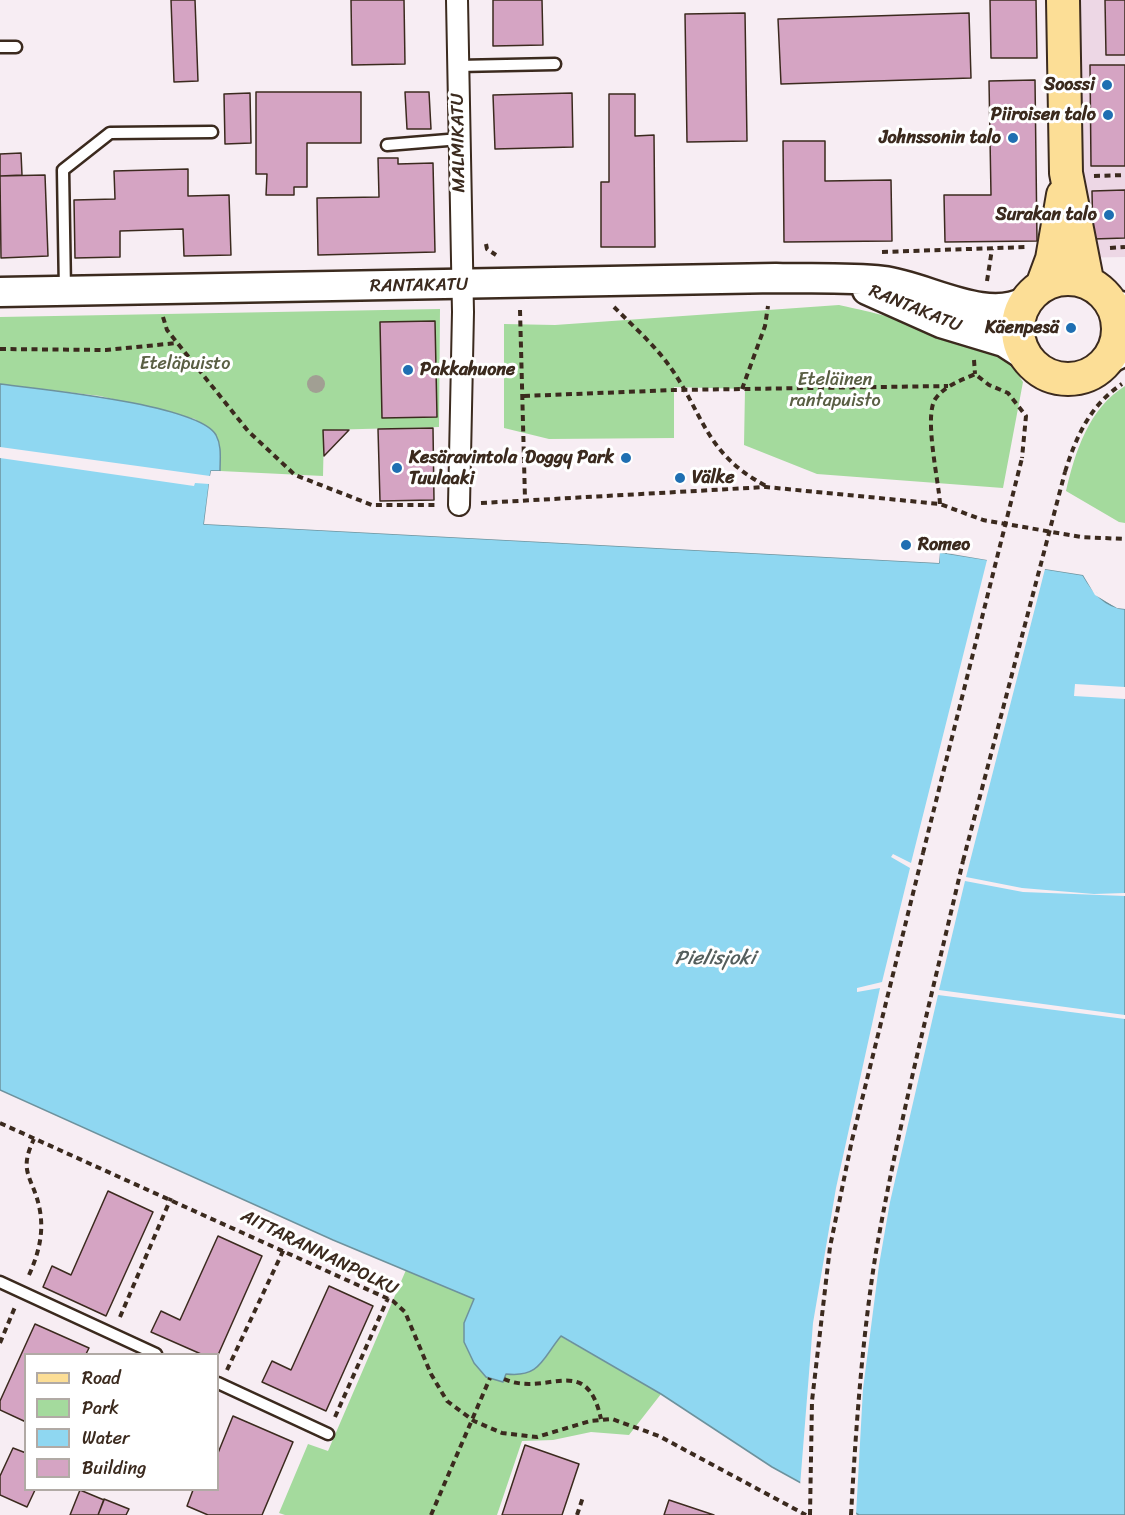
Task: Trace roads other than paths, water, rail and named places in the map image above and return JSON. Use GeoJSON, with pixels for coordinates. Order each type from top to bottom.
{"type":"FeatureCollection","features":[{"type":"Feature","properties":{"kind":"main road"},"geometry":{"type":"LineString","coordinates":[[1063,0],[1087,280]]}},
{"type":"Feature","properties":{"kind":"main road"},"geometry":{"type":"LineString","coordinates":[[1034,293],[1056,279],[1087,280],[1119,306],[1120,364],[1098,370],[1083,378],[1064,380],[1044,374],[1024,355],[1018,334],[1019,316],[1052,259],[1077,175]]}},
{"type":"Feature","properties":{"kind":"street","name":"MALMIKATU"},"geometry":{"type":"LineString","coordinates":[[457,0],[462,286],[459,505]]}},
{"type":"Feature","properties":{"kind":"street","name":"RANTAKATU"},"geometry":{"type":"LineString","coordinates":[[0,292],[837,279],[884,281],[983,307],[1013,309],[1034,293]]}},
{"type":"Feature","properties":{"kind":"street","name":"RANTAKATU"},"geometry":{"type":"LineString","coordinates":[[837,279],[941,323],[1004,342],[1024,355]]}},
{"type":"Feature","properties":{"kind":"lane"},"geometry":{"type":"LineString","coordinates":[[0,47],[16,47]]}},
{"type":"Feature","properties":{"kind":"lane"},"geometry":{"type":"LineString","coordinates":[[458,66],[555,64]]}},
{"type":"Feature","properties":{"kind":"lane"},"geometry":{"type":"LineString","coordinates":[[65,291],[63,170],[110,133],[212,132]]}},
{"type":"Feature","properties":{"kind":"lane"},"geometry":{"type":"LineString","coordinates":[[387,145],[460,139]]}},
{"type":"Feature","properties":{"kind":"lane"},"geometry":{"type":"LineString","coordinates":[[0,1282],[154,1353]]}},
{"type":"Feature","properties":{"kind":"lane"},"geometry":{"type":"LineString","coordinates":[[219,1384],[327,1434]]}},
{"type":"Feature","properties":{"kind":"water","name":"Pielisjoki"},"geometry":{"type":"Polygon","coordinates":[[[0,384],[116,400],[180,415],[203,424],[216,435],[220,457],[220,471],[211,471],[204,524],[939,563],[939,552],[1083,575],[1100,598],[1111,605],[1125,609],[1125,1515],[859,1515],[772,1467],[661,1394],[561,1336],[533,1370],[526,1373],[506,1374],[503,1382],[486,1377],[474,1363],[464,1342],[464,1323],[474,1299],[333,1240],[0,1090],[0,384]]]}},
{"type":"Feature","properties":{"kind":"place","name":"Soossi"},"geometry":{"type":"Point","coordinates":[1107,85]}},
{"type":"Feature","properties":{"kind":"place","name":"Piiroisen talo"},"geometry":{"type":"Point","coordinates":[1108,115]}},
{"type":"Feature","properties":{"kind":"place","name":"Johnssonin talo"},"geometry":{"type":"Point","coordinates":[1013,138]}},
{"type":"Feature","properties":{"kind":"place","name":"Surakan talo"},"geometry":{"type":"Point","coordinates":[1109,215]}},
{"type":"Feature","properties":{"kind":"place","name":"Käenpesä"},"geometry":{"type":"Point","coordinates":[1071,328]}},
{"type":"Feature","properties":{"kind":"place","name":"Pakkahuone"},"geometry":{"type":"Point","coordinates":[408,370]}},
{"type":"Feature","properties":{"kind":"place","name":"Doggy Park"},"geometry":{"type":"Point","coordinates":[626,458]}},
{"type":"Feature","properties":{"kind":"place","name":"Kesäravintola Tuulaaki"},"geometry":{"type":"Point","coordinates":[397,468]}},
{"type":"Feature","properties":{"kind":"place","name":"Välke"},"geometry":{"type":"Point","coordinates":[680,478]}},
{"type":"Feature","properties":{"kind":"place","name":"Romeo"},"geometry":{"type":"Point","coordinates":[906,545]}},
{"type":"Feature","properties":{"kind":"park label","name":"Eteläpuisto"},"geometry":{"type":"Point","coordinates":[185,364]}},
{"type":"Feature","properties":{"kind":"park label","name":"Eteläinen rantapuisto"},"geometry":{"type":"Point","coordinates":[835,390]}}]}
